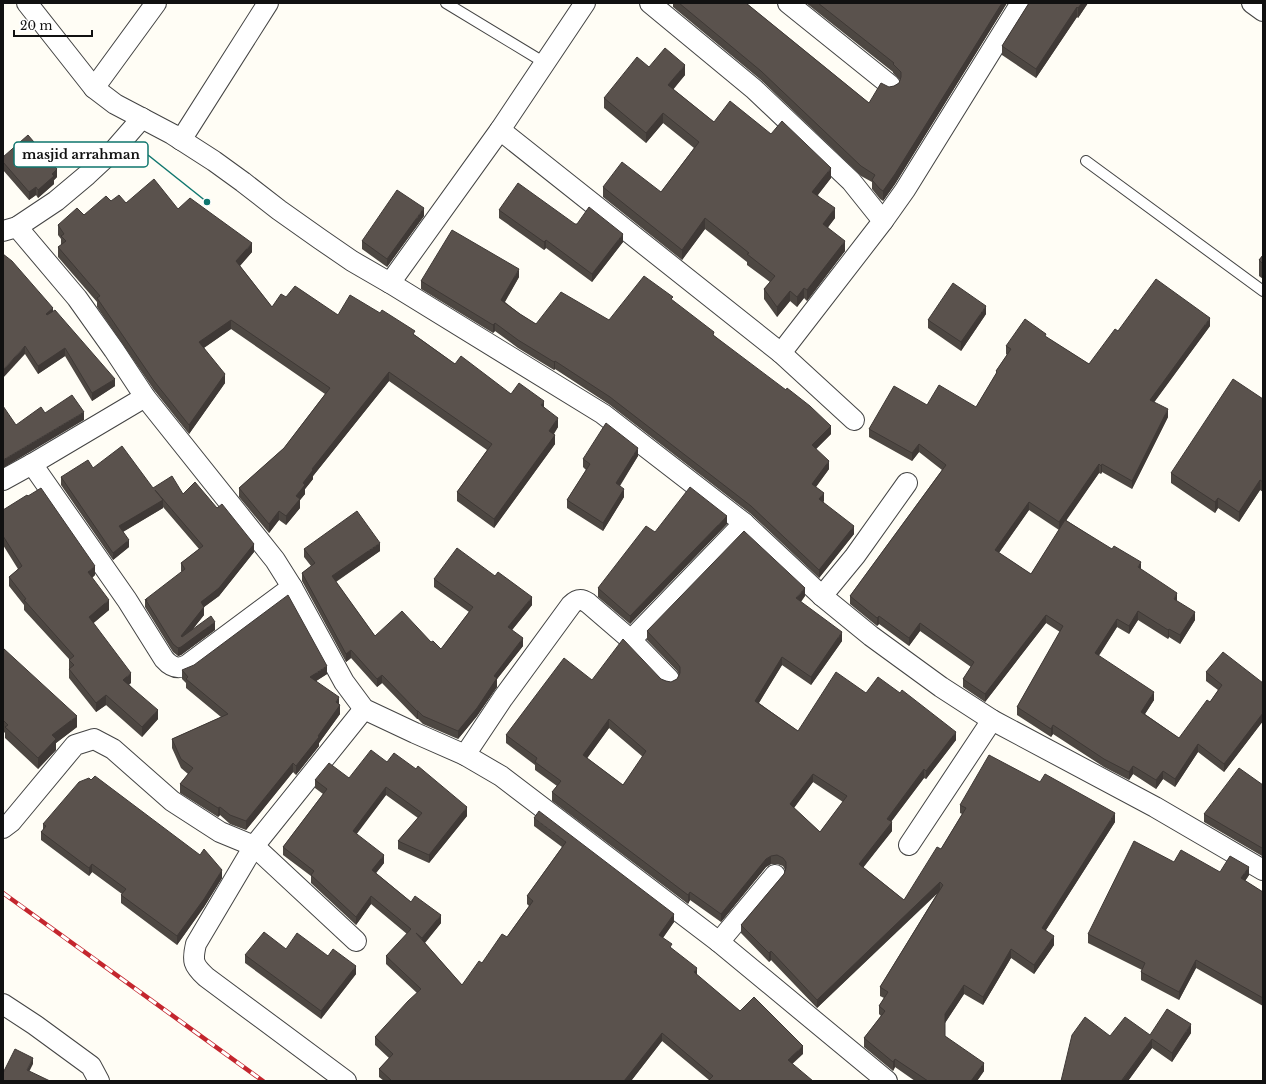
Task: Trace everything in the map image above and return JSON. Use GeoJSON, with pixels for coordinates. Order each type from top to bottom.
{"type":"FeatureCollection","features":[{"type":"Feature","properties":{"kind":"street"},"geometry":{"type":"LineString","coordinates":[[27,3],[94,88],[115,104],[181,140],[243,182],[279,210],[352,261],[603,414],[744,523],[822,596],[909,665],[992,720],[1155,807],[1263,870]]}},
{"type":"Feature","properties":{"kind":"street"},"geometry":{"type":"LineString","coordinates":[[94,88],[156,3]]}},
{"type":"Feature","properties":{"kind":"street"},"geometry":{"type":"LineString","coordinates":[[181,140],[268,3]]}},
{"type":"Feature","properties":{"kind":"street"},"geometry":{"type":"LineString","coordinates":[[390,283],[500,130],[585,3]]}},
{"type":"Feature","properties":{"kind":"street"},"geometry":{"type":"LineString","coordinates":[[650,3],[754,89],[850,181],[883,221]]}},
{"type":"Feature","properties":{"kind":"street"},"geometry":{"type":"LineString","coordinates":[[788,3],[890,85]]}},
{"type":"Feature","properties":{"kind":"street"},"geometry":{"type":"LineString","coordinates":[[781,353],[883,221],[905,190],[1021,3]]}},
{"type":"Feature","properties":{"kind":"street"},"geometry":{"type":"LineString","coordinates":[[1252,3],[1263,11]]}},
{"type":"Feature","properties":{"kind":"street"},"geometry":{"type":"LineString","coordinates":[[142,118],[115,149],[87,175],[56,201],[10,229],[77,298],[114,350],[144,397],[275,560],[292,587],[344,682],[364,709],[465,755],[501,776],[720,942],[887,1081]]}},
{"type":"Feature","properties":{"kind":"street"},"geometry":{"type":"LineString","coordinates":[[500,130],[781,353],[854,420]]}},
{"type":"Feature","properties":{"kind":"street"},"geometry":{"type":"LineString","coordinates":[[3,480],[144,397]]}},
{"type":"Feature","properties":{"kind":"street"},"geometry":{"type":"LineString","coordinates":[[32,464],[127,600],[164,659],[175,668],[182,668],[187,665],[292,587]]}},
{"type":"Feature","properties":{"kind":"street"},"geometry":{"type":"LineString","coordinates":[[822,596],[859,551],[907,483]]}},
{"type":"Feature","properties":{"kind":"street"},"geometry":{"type":"LineString","coordinates":[[631,640],[744,523]]}},
{"type":"Feature","properties":{"kind":"street"},"geometry":{"type":"LineString","coordinates":[[465,755],[512,686],[576,600],[582,599],[588,603],[631,640],[669,679]]}},
{"type":"Feature","properties":{"kind":"street"},"geometry":{"type":"LineString","coordinates":[[346,1081],[206,977],[197,968],[193,957],[196,944],[254,846],[364,709]]}},
{"type":"Feature","properties":{"kind":"street"},"geometry":{"type":"LineString","coordinates":[[909,845],[992,720]]}},
{"type":"Feature","properties":{"kind":"street"},"geometry":{"type":"LineString","coordinates":[[3,828],[11,822],[75,745],[94,739],[113,749],[172,801],[220,832],[254,846],[356,941]]}},
{"type":"Feature","properties":{"kind":"street"},"geometry":{"type":"LineString","coordinates":[[720,942],[775,876]]}},
{"type":"Feature","properties":{"kind":"street"},"geometry":{"type":"LineString","coordinates":[[3,1004],[35,1025],[91,1066],[99,1081]]}},
{"type":"Feature","properties":{"kind":"lane"},"geometry":{"type":"LineString","coordinates":[[446,3],[545,63]]}},
{"type":"Feature","properties":{"kind":"lane"},"geometry":{"type":"LineString","coordinates":[[1086,161],[1263,291]]}},
{"type":"Feature","properties":{"kind":"building"},"geometry":{"type":"Polygon","coordinates":[[[679,3],[746,3],[869,103],[881,83],[889,87],[899,83],[901,72],[893,64],[894,63],[818,3],[1002,3],[883,191],[872,180],[875,175],[861,166],[761,71],[679,3]]]}},
{"type":"Feature","properties":{"kind":"building"},"geometry":{"type":"Polygon","coordinates":[[[1029,3],[1082,3],[1078,8],[1077,7],[1036,69],[1002,46],[1029,3]]]}},
{"type":"Feature","properties":{"kind":"building"},"geometry":{"type":"Polygon","coordinates":[[[665,48],[685,65],[668,85],[714,122],[730,101],[771,134],[782,121],[831,168],[812,192],[835,208],[823,224],[845,241],[807,290],[804,288],[797,297],[790,291],[777,307],[764,289],[775,276],[705,218],[682,250],[603,187],[622,162],[661,192],[699,142],[663,113],[646,133],[604,98],[637,57],[649,67],[665,48]]]}},
{"type":"Feature","properties":{"kind":"building"},"geometry":{"type":"Polygon","coordinates":[[[28,135],[57,169],[52,174],[54,176],[38,190],[36,187],[29,192],[3,162],[3,157],[28,135]]]}},
{"type":"Feature","properties":{"kind":"building"},"geometry":{"type":"Polygon","coordinates":[[[154,179],[178,209],[190,198],[252,243],[236,261],[272,307],[281,294],[286,297],[295,286],[338,315],[350,295],[380,313],[382,310],[415,331],[413,334],[455,364],[461,356],[511,394],[519,383],[544,401],[541,405],[558,418],[549,431],[555,435],[494,519],[457,492],[492,444],[389,372],[312,469],[313,470],[303,483],[305,485],[296,496],[300,499],[286,516],[279,511],[269,524],[239,488],[284,448],[330,388],[231,320],[199,342],[225,374],[189,425],[154,381],[97,298],[100,296],[58,247],[66,241],[61,236],[64,234],[58,225],[77,208],[84,215],[106,196],[111,201],[119,195],[126,203],[154,179]]]}},
{"type":"Feature","properties":{"kind":"building"},"geometry":{"type":"Polygon","coordinates":[[[518,183],[575,224],[577,224],[589,207],[623,234],[592,274],[546,240],[544,242],[499,210],[518,183]]]}},
{"type":"Feature","properties":{"kind":"building"},"geometry":{"type":"Polygon","coordinates":[[[397,190],[424,208],[387,259],[362,241],[397,190]]]}},
{"type":"Feature","properties":{"kind":"building"},"geometry":{"type":"Polygon","coordinates":[[[452,230],[519,269],[501,300],[536,324],[561,292],[609,320],[644,276],[673,297],[671,299],[714,332],[713,335],[786,390],[787,388],[810,406],[831,426],[812,445],[829,461],[812,484],[824,493],[819,499],[854,526],[819,570],[751,506],[610,397],[555,361],[554,362],[518,340],[495,323],[493,325],[421,281],[452,230]]]}},
{"type":"Feature","properties":{"kind":"building"},"geometry":{"type":"Polygon","coordinates":[[[3,254],[12,261],[53,308],[46,314],[47,315],[55,310],[115,379],[92,393],[65,348],[38,366],[25,346],[3,370],[3,254]]]}},
{"type":"Feature","properties":{"kind":"building"},"geometry":{"type":"Polygon","coordinates":[[[1263,255],[1263,264],[1259,260],[1263,255]]]}},
{"type":"Feature","properties":{"kind":"building"},"geometry":{"type":"Polygon","coordinates":[[[1156,279],[1210,318],[1150,400],[1168,409],[1132,481],[1102,464],[1101,466],[1099,464],[1059,522],[1029,502],[995,550],[1031,574],[1065,520],[1112,549],[1114,546],[1141,562],[1138,567],[1177,593],[1174,599],[1195,612],[1180,635],[1169,629],[1168,630],[1138,611],[1129,626],[1117,619],[1095,653],[1154,692],[1141,712],[1179,738],[1207,700],[1210,702],[1222,685],[1206,672],[1223,652],[1263,683],[1263,713],[1224,764],[1198,744],[1175,779],[1163,771],[1156,780],[1133,766],[1129,772],[1104,759],[1053,725],[1051,729],[1017,707],[1063,626],[1046,615],[985,694],[963,679],[974,662],[920,623],[909,638],[879,616],[877,618],[850,596],[946,465],[919,444],[912,453],[869,429],[894,386],[927,405],[939,385],[976,407],[997,372],[996,371],[1011,349],[1006,346],[1025,319],[1046,334],[1045,336],[1089,364],[1115,329],[1118,331],[1156,279]]]}},
{"type":"Feature","properties":{"kind":"building"},"geometry":{"type":"Polygon","coordinates":[[[953,283],[986,306],[961,342],[928,320],[953,283]]]}},
{"type":"Feature","properties":{"kind":"building"},"geometry":{"type":"Polygon","coordinates":[[[1233,379],[1263,399],[1263,482],[1260,480],[1239,512],[1218,498],[1215,502],[1171,473],[1233,379]]]}},
{"type":"Feature","properties":{"kind":"building"},"geometry":{"type":"Polygon","coordinates":[[[72,395],[84,412],[3,460],[3,406],[16,425],[41,407],[45,413],[72,395]]]}},
{"type":"Feature","properties":{"kind":"building"},"geometry":{"type":"Polygon","coordinates":[[[606,423],[638,448],[616,483],[624,489],[603,523],[567,500],[590,464],[583,459],[606,423]]]}},
{"type":"Feature","properties":{"kind":"building"},"geometry":{"type":"Polygon","coordinates":[[[122,446],[153,488],[172,476],[183,494],[195,482],[217,508],[222,504],[254,544],[219,588],[201,602],[204,607],[181,636],[182,637],[211,616],[215,622],[178,648],[173,644],[145,599],[147,601],[146,599],[185,569],[181,563],[203,546],[155,490],[163,500],[119,526],[129,540],[113,553],[61,477],[88,460],[93,468],[122,446]]]}},
{"type":"Feature","properties":{"kind":"building"},"geometry":{"type":"Polygon","coordinates":[[[690,487],[727,516],[630,616],[598,588],[646,526],[655,532],[690,487]]]}},
{"type":"Feature","properties":{"kind":"building"},"geometry":{"type":"Polygon","coordinates":[[[41,488],[95,566],[88,572],[109,600],[89,617],[131,673],[123,680],[158,710],[142,727],[106,695],[96,703],[69,669],[74,665],[69,660],[74,656],[24,600],[26,599],[9,577],[22,566],[3,536],[3,510],[41,488]]]}},
{"type":"Feature","properties":{"kind":"building"},"geometry":{"type":"Polygon","coordinates":[[[357,511],[380,543],[332,576],[375,636],[402,611],[431,642],[433,641],[441,649],[473,607],[434,579],[457,548],[495,576],[498,572],[532,597],[508,627],[523,638],[494,676],[497,678],[477,708],[458,731],[423,716],[382,675],[377,679],[351,650],[346,654],[302,573],[315,563],[304,549],[357,511]]]}},
{"type":"Feature","properties":{"kind":"building"},"geometry":{"type":"Polygon","coordinates":[[[744,531],[805,588],[796,598],[842,632],[811,677],[782,657],[755,701],[798,731],[836,672],[866,693],[878,677],[900,693],[902,690],[956,732],[926,771],[924,769],[887,819],[892,822],[859,864],[904,900],[937,847],[941,849],[966,808],[960,805],[989,755],[1040,782],[1045,774],[1115,813],[1042,928],[1054,936],[1034,965],[1011,949],[983,997],[964,985],[945,1014],[945,1036],[984,1063],[971,1081],[928,1081],[895,1059],[893,1062],[864,1038],[885,1011],[879,1006],[888,992],[880,987],[943,885],[940,882],[817,1000],[771,951],[769,953],[741,925],[784,874],[786,862],[783,858],[777,855],[766,859],[721,914],[690,892],[688,895],[552,792],[561,781],[535,762],[537,758],[506,735],[564,658],[592,680],[623,639],[661,679],[671,682],[677,679],[680,673],[680,667],[647,631],[744,531]],[[609,719],[583,755],[623,785],[646,751],[609,719]],[[813,774],[790,804],[820,832],[847,796],[813,774]]]}},
{"type":"Feature","properties":{"kind":"building"},"geometry":{"type":"Polygon","coordinates":[[[288,595],[327,666],[310,677],[339,697],[336,702],[340,705],[318,736],[319,737],[296,766],[293,763],[246,821],[230,815],[220,807],[218,808],[180,784],[193,768],[181,759],[172,739],[228,714],[186,679],[188,677],[182,670],[194,665],[288,595]]]}},
{"type":"Feature","properties":{"kind":"building"},"geometry":{"type":"Polygon","coordinates":[[[3,648],[77,716],[52,735],[56,739],[38,758],[5,727],[8,725],[3,720],[3,648]]]}},
{"type":"Feature","properties":{"kind":"building"},"geometry":{"type":"Polygon","coordinates":[[[371,750],[387,762],[394,753],[416,769],[418,766],[467,807],[429,855],[398,841],[422,813],[386,787],[353,831],[384,855],[372,870],[411,902],[415,896],[441,915],[422,938],[416,933],[462,985],[479,961],[482,963],[502,934],[507,937],[533,901],[527,896],[566,842],[534,818],[539,811],[674,914],[659,935],[672,944],[670,947],[697,968],[694,972],[740,1011],[754,997],[803,1046],[788,1060],[813,1081],[708,1081],[713,1076],[662,1033],[624,1081],[392,1081],[379,1069],[393,1054],[375,1037],[421,989],[386,956],[411,929],[371,896],[356,917],[311,875],[314,871],[283,847],[327,789],[315,780],[329,763],[349,778],[371,750]]]}},
{"type":"Feature","properties":{"kind":"building"},"geometry":{"type":"Polygon","coordinates":[[[1239,768],[1263,785],[1262,848],[1204,814],[1239,768]]]}},
{"type":"Feature","properties":{"kind":"building"},"geometry":{"type":"Polygon","coordinates":[[[95,776],[200,855],[204,849],[222,870],[204,899],[177,936],[121,895],[126,889],[92,864],[89,868],[41,832],[46,826],[43,824],[79,782],[89,778],[91,780],[95,776]]]}},
{"type":"Feature","properties":{"kind":"building"},"geometry":{"type":"Polygon","coordinates":[[[1134,841],[1174,862],[1181,850],[1220,872],[1230,856],[1249,867],[1241,878],[1263,892],[1263,998],[1196,960],[1179,992],[1141,972],[1145,963],[1088,934],[1134,841]]]}},
{"type":"Feature","properties":{"kind":"building"},"geometry":{"type":"Polygon","coordinates":[[[264,932],[286,949],[297,933],[328,956],[333,949],[356,966],[321,1011],[245,955],[264,932]]]}},
{"type":"Feature","properties":{"kind":"building"},"geometry":{"type":"Polygon","coordinates":[[[1167,1009],[1191,1024],[1172,1053],[1152,1039],[1122,1081],[1061,1081],[1072,1035],[1085,1017],[1110,1036],[1125,1017],[1150,1035],[1167,1009]]]}},
{"type":"Feature","properties":{"kind":"building"},"geometry":{"type":"Polygon","coordinates":[[[15,1049],[33,1058],[27,1070],[50,1081],[3,1081],[3,1073],[15,1049]]]}},
{"type":"Feature","properties":{"kind":"railway"},"geometry":{"type":"LineString","coordinates":[[3,893],[263,1081]]}},
{"type":"Feature","properties":{"kind":"place","name":"masjid arrahman"},"geometry":{"type":"Point","coordinates":[207,202]}}]}
